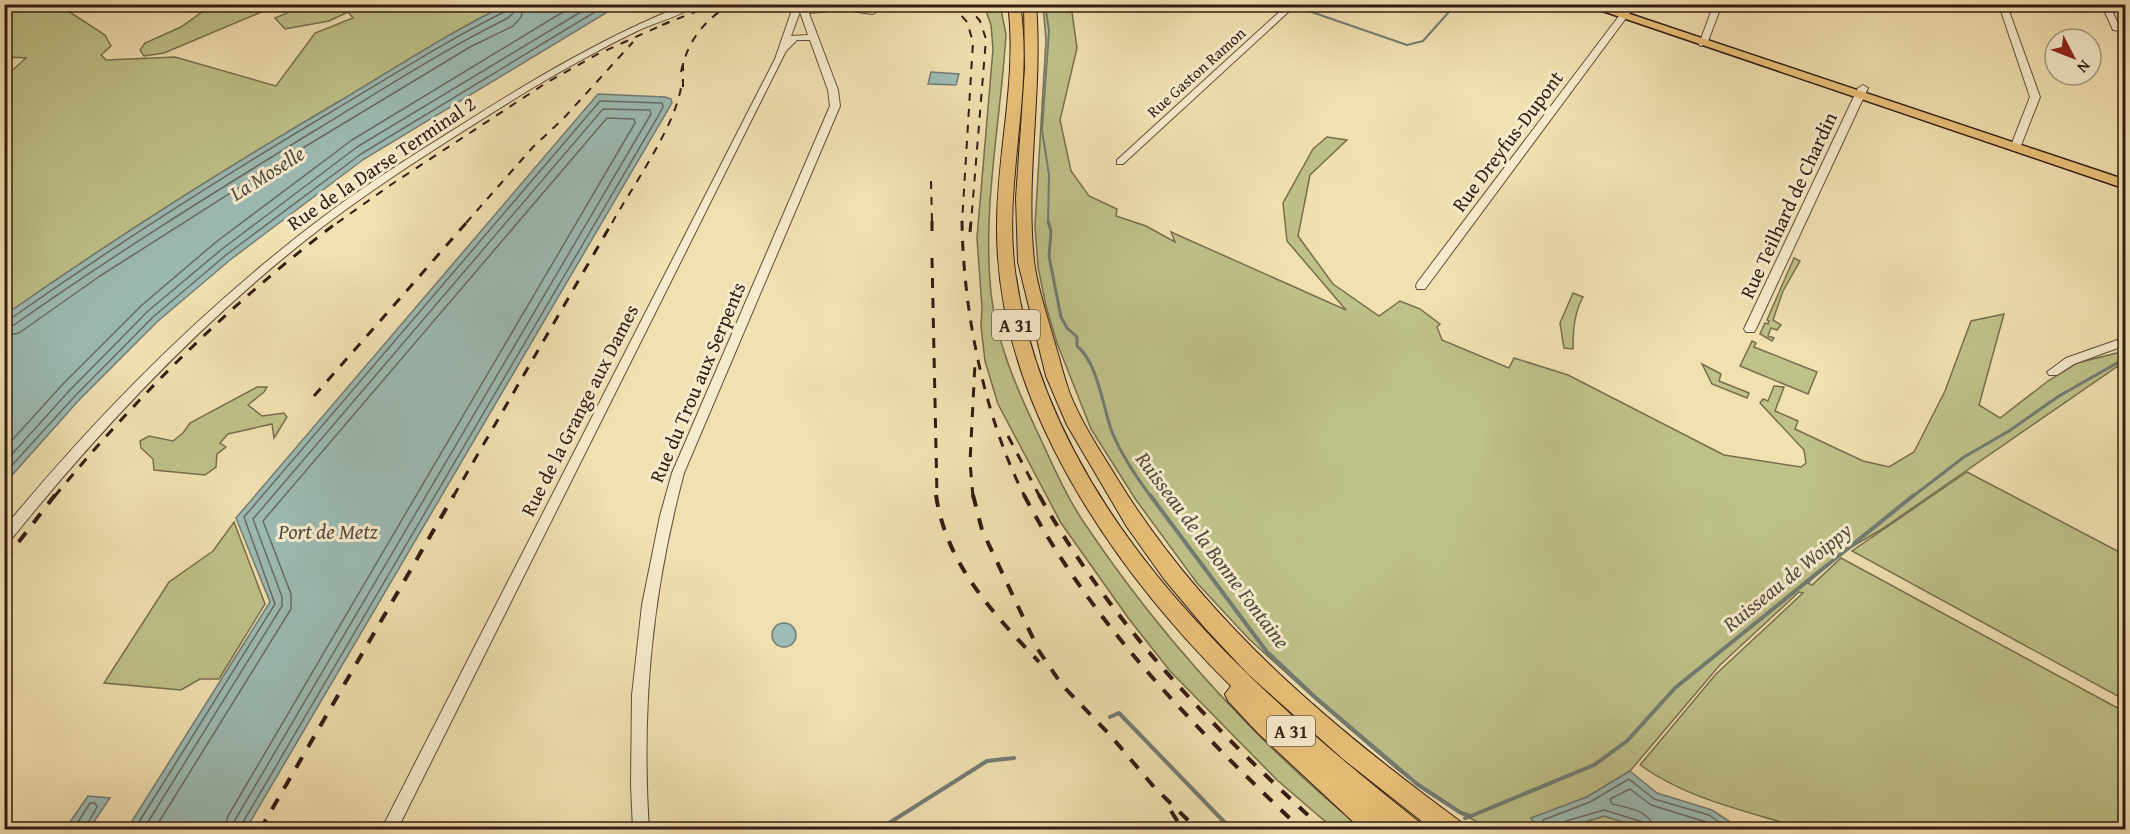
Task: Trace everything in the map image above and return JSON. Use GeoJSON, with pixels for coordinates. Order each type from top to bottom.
{"type":"FeatureCollection","features":[{"type":"Feature","properties":{"kind":"highway","name":"A 31"},"geometry":{"type":"LineString","coordinates":[[1014,4],[1017,45],[1005,193],[1004,241],[1010,299],[1021,344],[1051,424],[1083,484],[1135,561],[1182,621],[1240,682],[1317,755],[1412,830]]}},
{"type":"Feature","properties":{"kind":"highway","name":"A 31"},"geometry":{"type":"LineString","coordinates":[[1030,4],[1033,55],[1022,209],[1026,264],[1058,384],[1079,430],[1125,513],[1175,581],[1224,636],[1281,691],[1364,762],[1453,830]]}},
{"type":"Feature","properties":{"kind":"highway"},"geometry":{"type":"LineString","coordinates":[[1182,621],[1197,648],[1267,728],[1380,830]]}},
{"type":"Feature","properties":{"kind":"main road"},"geometry":{"type":"LineString","coordinates":[[1587,4],[1625,13],[2016,144],[2126,185]]}},
{"type":"Feature","properties":{"kind":"main road"},"geometry":{"type":"LineString","coordinates":[[1611,4],[1625,13]]}},
{"type":"Feature","properties":{"kind":"main road"},"geometry":{"type":"LineString","coordinates":[[2016,144],[2126,175]]}},
{"type":"Feature","properties":{"kind":"street","name":"Rue de la Darse Terminal 2"},"geometry":{"type":"LineString","coordinates":[[4,538],[69,459],[138,386],[204,321],[301,239],[385,178],[547,74],[627,31],[695,4]]}},
{"type":"Feature","properties":{"kind":"street","name":"Rue Gaston Ramon"},"geometry":{"type":"LineString","coordinates":[[1120,162],[1293,4]]}},
{"type":"Feature","properties":{"kind":"street"},"geometry":{"type":"LineString","coordinates":[[1705,40],[1718,4]]}},
{"type":"Feature","properties":{"kind":"street"},"geometry":{"type":"LineString","coordinates":[[2082,4],[2107,6],[2116,28],[2126,29]]}},
{"type":"Feature","properties":{"kind":"street"},"geometry":{"type":"LineString","coordinates":[[801,7],[843,7],[873,11]]}},
{"type":"Feature","properties":{"kind":"street","name":"Rue du Trou aux Serpents"},"geometry":{"type":"LineString","coordinates":[[641,830],[638,727],[648,618],[660,543],[678,473],[832,114],[835,98],[801,7]]}},
{"type":"Feature","properties":{"kind":"street","name":"Rue de la Grange aux Dames"},"geometry":{"type":"LineString","coordinates":[[389,830],[779,59],[787,35],[801,7]]}},
{"type":"Feature","properties":{"kind":"street"},"geometry":{"type":"LineString","coordinates":[[2004,8],[2035,97],[2016,144]]}},
{"type":"Feature","properties":{"kind":"street","name":"Rue Dreyfus-Dupont"},"geometry":{"type":"LineString","coordinates":[[1421,286],[1625,13]]}},
{"type":"Feature","properties":{"kind":"street"},"geometry":{"type":"LineString","coordinates":[[787,35],[803,30],[812,34]]}},
{"type":"Feature","properties":{"kind":"street"},"geometry":{"type":"LineString","coordinates":[[779,59],[794,38],[812,34]]}},
{"type":"Feature","properties":{"kind":"street","name":"Rue Teilhard de Chardin"},"geometry":{"type":"LineString","coordinates":[[1750,329],[1861,92]]}},
{"type":"Feature","properties":{"kind":"street"},"geometry":{"type":"LineString","coordinates":[[2053,372],[2070,361],[2126,341]]}},
{"type":"Feature","properties":{"kind":"green space"},"geometry":{"type":"Polygon","coordinates":[[[213,4],[278,5],[164,53],[144,56],[140,50],[145,43],[181,27],[213,4]]]}},
{"type":"Feature","properties":{"kind":"green space"},"geometry":{"type":"Polygon","coordinates":[[[20,5],[59,5],[105,35],[111,46],[101,55],[106,60],[175,57],[276,86],[315,33],[353,18],[348,12],[329,21],[285,29],[275,18],[305,5],[506,5],[445,38],[215,176],[130,230],[5,315],[5,77],[26,58],[5,57],[5,17],[20,5]]]}},
{"type":"Feature","properties":{"kind":"green space"},"geometry":{"type":"Polygon","coordinates":[[[984,5],[1000,5],[1006,34],[990,196],[991,293],[1002,346],[1029,413],[1078,513],[1146,608],[1213,687],[1248,724],[1362,829],[1334,829],[1277,780],[1170,671],[1129,619],[1061,523],[998,404],[985,361],[977,238],[993,49],[991,25],[984,5]]]}},
{"type":"Feature","properties":{"kind":"green space"},"geometry":{"type":"Polygon","coordinates":[[[1043,5],[1071,5],[1077,48],[1060,120],[1071,171],[1089,196],[1117,209],[1116,216],[1146,226],[1175,242],[1171,232],[1346,310],[1287,241],[1283,203],[1313,149],[1327,137],[1347,140],[1310,175],[1298,236],[1333,284],[1379,316],[1400,301],[1420,309],[1440,324],[1437,327],[1442,340],[1509,368],[1514,358],[1568,375],[1724,455],[1801,467],[1806,463],[1804,450],[1760,403],[1763,399],[1768,401],[1774,386],[1784,387],[1775,411],[1798,421],[1795,429],[1863,461],[1889,467],[1914,452],[1945,391],[1971,321],[2004,314],[1979,405],[2000,418],[2048,381],[2077,363],[2125,351],[2125,361],[1882,529],[1838,555],[1808,583],[1812,585],[1841,558],[2125,712],[2125,829],[1793,829],[1784,823],[1691,793],[1656,776],[1640,765],[1716,674],[1803,593],[1799,592],[1719,666],[1630,771],[1587,797],[1531,818],[1539,829],[1517,829],[1511,825],[1482,825],[1433,796],[1399,771],[1249,639],[1197,583],[1136,500],[1091,429],[1057,343],[1038,267],[1035,226],[1046,40],[1043,5]]]}},
{"type":"Feature","properties":{"kind":"green space"},"geometry":{"type":"Polygon","coordinates":[[[1794,258],[1800,261],[1783,291],[1773,320],[1781,325],[1777,330],[1771,328],[1768,336],[1774,338],[1772,341],[1760,334],[1765,323],[1768,324],[1767,320],[1794,258]]]}},
{"type":"Feature","properties":{"kind":"green space"},"geometry":{"type":"Polygon","coordinates":[[[1573,293],[1583,297],[1575,322],[1573,349],[1564,348],[1560,323],[1573,293]]]}},
{"type":"Feature","properties":{"kind":"green space"},"geometry":{"type":"Polygon","coordinates":[[[1752,341],[1756,343],[1754,347],[1817,372],[1808,394],[1740,366],[1752,341]]]}},
{"type":"Feature","properties":{"kind":"green space"},"geometry":{"type":"Polygon","coordinates":[[[1702,364],[1721,374],[1719,381],[1749,393],[1747,398],[1712,384],[1702,364]]]}},
{"type":"Feature","properties":{"kind":"green space"},"geometry":{"type":"Polygon","coordinates":[[[257,387],[267,387],[248,405],[262,416],[284,413],[287,417],[274,438],[272,424],[228,434],[220,443],[226,447],[217,454],[216,467],[205,475],[154,470],[153,459],[141,448],[140,441],[149,436],[173,441],[190,423],[257,387]]]}},
{"type":"Feature","properties":{"kind":"green space"},"geometry":{"type":"Polygon","coordinates":[[[1967,472],[2125,555],[2125,700],[1852,551],[1967,472]]]}},
{"type":"Feature","properties":{"kind":"green space"},"geometry":{"type":"Polygon","coordinates":[[[234,522],[265,604],[219,679],[200,679],[181,690],[104,683],[169,582],[213,551],[234,522]]]}},
{"type":"Feature","properties":{"kind":"green space"},"geometry":{"type":"Polygon","coordinates":[[[1604,816],[1646,829],[1561,830],[1604,816]]]}},
{"type":"Feature","properties":{"kind":"water","name":"La Moselle"},"geometry":{"type":"Polygon","coordinates":[[[506,5],[619,5],[364,159],[230,260],[158,321],[79,400],[5,483],[5,315],[130,230],[215,176],[445,38],[506,5]]]}},
{"type":"Feature","properties":{"kind":"water"},"geometry":{"type":"Polygon","coordinates":[[[931,72],[959,74],[956,85],[928,84],[931,72]]]}},
{"type":"Feature","properties":{"kind":"water","name":"Port de Metz"},"geometry":{"type":"Polygon","coordinates":[[[598,94],[665,97],[671,99],[672,103],[246,829],[127,829],[270,602],[236,518],[598,94]]]}},
{"type":"Feature","properties":{"kind":"water"},"geometry":{"type":"Polygon","coordinates":[[[784,623],[789,624],[795,630],[795,640],[789,646],[784,647],[779,646],[773,640],[772,635],[773,630],[779,624],[784,623]]]}},
{"type":"Feature","properties":{"kind":"water"},"geometry":{"type":"Polygon","coordinates":[[[1630,771],[1657,793],[1712,810],[1741,829],[1646,829],[1604,816],[1561,829],[1539,829],[1531,818],[1587,797],[1630,771]]]}},
{"type":"Feature","properties":{"kind":"water"},"geometry":{"type":"Polygon","coordinates":[[[88,796],[110,798],[89,829],[65,829],[88,796]]]}},
{"type":"Feature","properties":{"kind":"waterway","name":"Ruisseau de la Bonne Fontaine"},"geometry":{"type":"LineString","coordinates":[[1045,4],[1049,31],[1042,130],[1049,175],[1048,221]]}},
{"type":"Feature","properties":{"kind":"waterway","name":"Ruisseau de la Bonne Fontaine"},"geometry":{"type":"LineString","coordinates":[[1297,7],[1407,45],[1423,41],[1456,4]]}},
{"type":"Feature","properties":{"kind":"waterway","name":"Ruisseau de la Bonne Fontaine"},"geometry":{"type":"LineString","coordinates":[[1048,221],[1051,231],[1049,256],[1061,317],[1067,328],[1077,337],[1077,346],[1095,374],[1116,441],[1151,497]]}},
{"type":"Feature","properties":{"kind":"waterway","name":"Ruisseau de Woippy"},"geometry":{"type":"LineString","coordinates":[[1912,497],[1964,457],[2009,431],[2059,396],[2126,358]]}},
{"type":"Feature","properties":{"kind":"waterway","name":"Ruisseau de la Bonne Fontaine"},"geometry":{"type":"LineString","coordinates":[[1150,495],[1267,652],[1316,698],[1417,784],[1461,813],[1471,816]]}},
{"type":"Feature","properties":{"kind":"waterway","name":"Ruisseau de Woippy"},"geometry":{"type":"LineString","coordinates":[[1471,816],[1594,765],[1627,741],[1675,688],[1914,495]]}},
{"type":"Feature","properties":{"kind":"waterway","name":"Ruisseau de Woippy"},"geometry":{"type":"LineString","coordinates":[[1110,717],[1119,713],[1232,830]]}},
{"type":"Feature","properties":{"kind":"waterway","name":"Ruisseau de Woippy"},"geometry":{"type":"LineString","coordinates":[[878,830],[987,761],[1014,758]]}},
{"type":"Feature","properties":{"kind":"waterway","name":"Ruisseau de la Bonne Fontaine"},"geometry":{"type":"LineString","coordinates":[[1465,818],[1471,816]]}},
{"type":"Feature","properties":{"kind":"railway"},"geometry":{"type":"LineString","coordinates":[[665,24],[715,4]]}},
{"type":"Feature","properties":{"kind":"railway"},"geometry":{"type":"LineString","coordinates":[[683,65],[692,41],[704,25],[730,4]]}},
{"type":"Feature","properties":{"kind":"railway"},"geometry":{"type":"LineString","coordinates":[[951,4],[967,22],[973,42],[962,222]]}},
{"type":"Feature","properties":{"kind":"railway"},"geometry":{"type":"LineString","coordinates":[[966,4],[980,21],[986,39],[971,223]]}},
{"type":"Feature","properties":{"kind":"railway"},"geometry":{"type":"LineString","coordinates":[[665,24],[669,22]]}},
{"type":"Feature","properties":{"kind":"railway"},"geometry":{"type":"LineString","coordinates":[[337,223],[546,83],[598,54],[665,24]]}},
{"type":"Feature","properties":{"kind":"railway"},"geometry":{"type":"LineString","coordinates":[[466,223],[533,147],[563,119],[633,42]]}},
{"type":"Feature","properties":{"kind":"railway"},"geometry":{"type":"LineString","coordinates":[[681,72],[683,65]]}},
{"type":"Feature","properties":{"kind":"railway"},"geometry":{"type":"LineString","coordinates":[[683,65],[683,87]]}},
{"type":"Feature","properties":{"kind":"railway"},"geometry":{"type":"LineString","coordinates":[[612,223],[664,134],[673,115],[682,80]]}},
{"type":"Feature","properties":{"kind":"railway"},"geometry":{"type":"LineString","coordinates":[[931,181],[932,223]]}},
{"type":"Feature","properties":{"kind":"railway"},"geometry":{"type":"LineString","coordinates":[[54,497],[119,422],[189,350],[262,283],[339,221]]}},
{"type":"Feature","properties":{"kind":"railway"},"geometry":{"type":"LineString","coordinates":[[314,396],[468,221]]}},
{"type":"Feature","properties":{"kind":"railway"},"geometry":{"type":"LineString","coordinates":[[453,497],[613,221]]}},
{"type":"Feature","properties":{"kind":"railway"},"geometry":{"type":"LineString","coordinates":[[970,232],[971,221]]}},
{"type":"Feature","properties":{"kind":"railway"},"geometry":{"type":"LineString","coordinates":[[962,222],[966,290],[978,362],[998,433],[1024,496]]}},
{"type":"Feature","properties":{"kind":"railway"},"geometry":{"type":"LineString","coordinates":[[932,223],[932,239]]}},
{"type":"Feature","properties":{"kind":"railway"},"geometry":{"type":"LineString","coordinates":[[932,258],[937,497]]}},
{"type":"Feature","properties":{"kind":"railway"},"geometry":{"type":"LineString","coordinates":[[973,497],[970,462],[975,363]]}},
{"type":"Feature","properties":{"kind":"railway"},"geometry":{"type":"LineString","coordinates":[[1008,436],[1040,497]]}},
{"type":"Feature","properties":{"kind":"railway"},"geometry":{"type":"LineString","coordinates":[[4,561],[55,495]]}},
{"type":"Feature","properties":{"kind":"railway"},"geometry":{"type":"LineString","coordinates":[[260,830],[454,495]]}},
{"type":"Feature","properties":{"kind":"railway"},"geometry":{"type":"LineString","coordinates":[[936,495],[941,520],[961,565],[989,606],[1039,662]]}},
{"type":"Feature","properties":{"kind":"railway"},"geometry":{"type":"LineString","coordinates":[[973,495],[982,530],[1039,651],[1062,685],[1110,735],[1154,787],[1198,830]]}},
{"type":"Feature","properties":{"kind":"railway"},"geometry":{"type":"LineString","coordinates":[[1039,495],[1068,544],[1133,633],[1205,714],[1324,830]]}},
{"type":"Feature","properties":{"kind":"railway"},"geometry":{"type":"LineString","coordinates":[[1024,496],[1051,543],[1114,632],[1186,714],[1302,830]]}},
{"type":"Feature","properties":{"kind":"railway"},"geometry":{"type":"LineString","coordinates":[[1171,811],[1183,830]]}}]}
